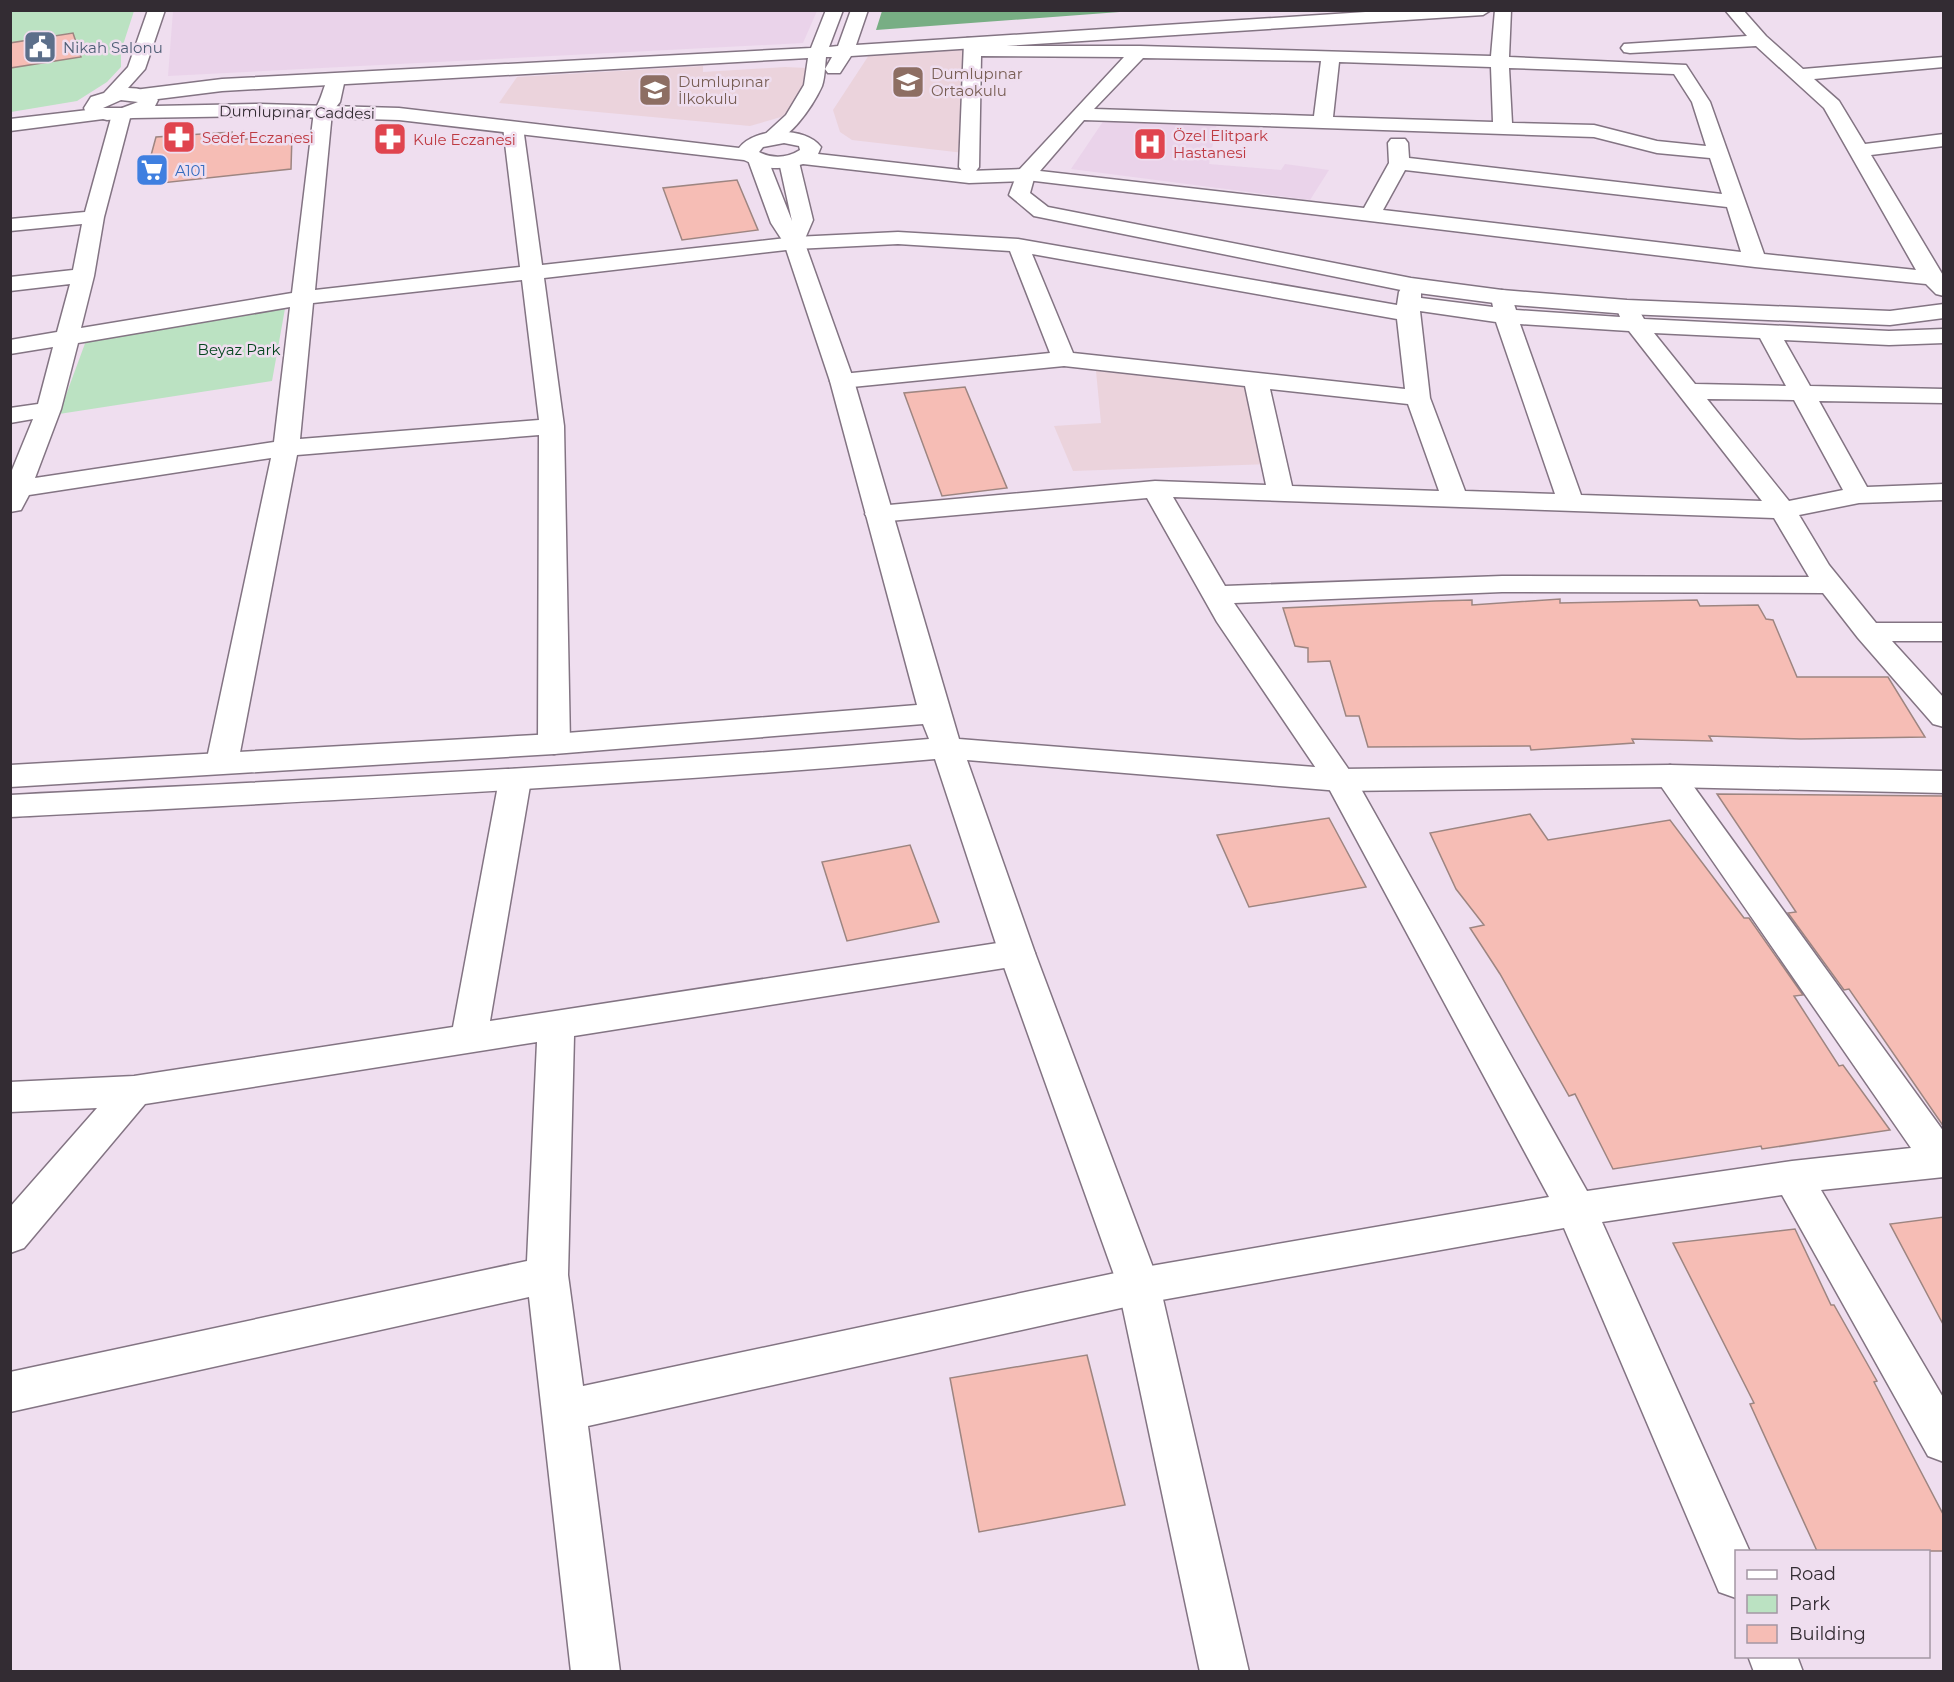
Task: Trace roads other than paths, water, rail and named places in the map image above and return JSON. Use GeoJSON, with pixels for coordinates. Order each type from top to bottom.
{"type":"FeatureCollection","features":[{"type":"Feature","properties":{"kind":"street"},"geometry":{"type":"LineString","coordinates":[[13,495],[49,409],[83,276],[94,217],[136,69],[158,10]]}},
{"type":"Feature","properties":{"kind":"street"},"geometry":{"type":"LineString","coordinates":[[759,149],[793,118],[813,85],[818,52],[835,10]]}},
{"type":"Feature","properties":{"kind":"street"},"geometry":{"type":"LineString","coordinates":[[795,243],[803,220],[802,152],[806,121],[820,91],[845,51],[860,10]]}},
{"type":"Feature","properties":{"kind":"street"},"geometry":{"type":"LineString","coordinates":[[10,125],[222,85],[330,98],[818,52],[973,46],[1483,10]]}},
{"type":"Feature","properties":{"kind":"street"},"geometry":{"type":"LineString","coordinates":[[1503,10],[1500,61],[1503,126]]}},
{"type":"Feature","properties":{"kind":"street"},"geometry":{"type":"LineString","coordinates":[[1733,10],[1760,40],[1832,105],[1938,283]]}},
{"type":"Feature","properties":{"kind":"street"},"geometry":{"type":"LineString","coordinates":[[1500,61],[1549,54],[1760,40]]}},
{"type":"Feature","properties":{"kind":"street"},"geometry":{"type":"LineString","coordinates":[[973,46],[1330,58],[1500,61],[1680,69],[1701,102],[1755,260]]}},
{"type":"Feature","properties":{"kind":"street"},"geometry":{"type":"LineString","coordinates":[[969,167],[973,46]]}},
{"type":"Feature","properties":{"kind":"street"},"geometry":{"type":"LineString","coordinates":[[1140,51],[1079,114],[1025,175],[1019,195],[1041,212],[1410,300]]}},
{"type":"Feature","properties":{"kind":"street"},"geometry":{"type":"LineString","coordinates":[[1323,121],[1330,58]]}},
{"type":"Feature","properties":{"kind":"street"},"geometry":{"type":"LineString","coordinates":[[1801,75],[1944,62]]}},
{"type":"Feature","properties":{"kind":"street"},"geometry":{"type":"LineString","coordinates":[[222,763],[286,448],[301,298],[330,98]]}},
{"type":"Feature","properties":{"kind":"street","name":"Dumlupınar Caddesi"},"geometry":{"type":"LineString","coordinates":[[128,103],[330,98],[759,149]]}},
{"type":"Feature","properties":{"kind":"street","name":"Dumlupınar Caddesi"},"geometry":{"type":"LineString","coordinates":[[330,98],[399,114],[513,127],[759,149]]}},
{"type":"Feature","properties":{"kind":"street"},"geometry":{"type":"LineString","coordinates":[[1079,114],[1503,126],[1594,131],[1631,166]]}},
{"type":"Feature","properties":{"kind":"street"},"geometry":{"type":"LineString","coordinates":[[1371,214],[1399,163],[1398,123]]}},
{"type":"Feature","properties":{"kind":"street"},"geometry":{"type":"LineString","coordinates":[[513,127],[552,426],[554,744]]}},
{"type":"Feature","properties":{"kind":"street"},"geometry":{"type":"LineString","coordinates":[[759,149],[796,139],[802,152]]}},
{"type":"Feature","properties":{"kind":"street"},"geometry":{"type":"LineString","coordinates":[[1859,151],[1944,140]]}},
{"type":"Feature","properties":{"kind":"street"},"geometry":{"type":"LineString","coordinates":[[1631,166],[1657,147],[1719,153]]}},
{"type":"Feature","properties":{"kind":"street"},"geometry":{"type":"LineString","coordinates":[[759,149],[782,224],[795,243],[842,381],[935,713],[1017,953],[1139,1286],[1225,1671]]}},
{"type":"Feature","properties":{"kind":"street"},"geometry":{"type":"LineString","coordinates":[[802,152],[969,167],[1938,283]]}},
{"type":"Feature","properties":{"kind":"street"},"geometry":{"type":"LineString","coordinates":[[802,152],[969,177],[1025,175]]}},
{"type":"Feature","properties":{"kind":"street"},"geometry":{"type":"LineString","coordinates":[[1399,163],[1631,166],[1734,202]]}},
{"type":"Feature","properties":{"kind":"street"},"geometry":{"type":"LineString","coordinates":[[10,225],[94,217]]}},
{"type":"Feature","properties":{"kind":"street"},"geometry":{"type":"LineString","coordinates":[[10,347],[301,298],[795,243],[898,238],[1018,245],[1410,300],[1631,316],[1768,332],[1889,338],[1944,336]]}},
{"type":"Feature","properties":{"kind":"street"},"geometry":{"type":"LineString","coordinates":[[1018,245],[1064,358]]}},
{"type":"Feature","properties":{"kind":"street"},"geometry":{"type":"LineString","coordinates":[[10,284],[83,276]]}},
{"type":"Feature","properties":{"kind":"street"},"geometry":{"type":"LineString","coordinates":[[1410,300],[1418,398],[1455,499]]}},
{"type":"Feature","properties":{"kind":"street"},"geometry":{"type":"LineString","coordinates":[[1504,307],[1571,503]]}},
{"type":"Feature","properties":{"kind":"street"},"geometry":{"type":"LineString","coordinates":[[1631,316],[1890,318],[1944,311]]}},
{"type":"Feature","properties":{"kind":"street"},"geometry":{"type":"LineString","coordinates":[[1631,316],[1783,510],[1817,568],[1830,585],[1868,632],[1944,717]]}},
{"type":"Feature","properties":{"kind":"street"},"geometry":{"type":"LineString","coordinates":[[1768,332],[1859,495]]}},
{"type":"Feature","properties":{"kind":"street"},"geometry":{"type":"LineString","coordinates":[[842,381],[1064,358],[1418,398]]}},
{"type":"Feature","properties":{"kind":"street"},"geometry":{"type":"LineString","coordinates":[[1256,380],[1281,493]]}},
{"type":"Feature","properties":{"kind":"street"},"geometry":{"type":"LineString","coordinates":[[1689,391],[1944,396]]}},
{"type":"Feature","properties":{"kind":"street"},"geometry":{"type":"LineString","coordinates":[[10,416],[49,409]]}},
{"type":"Feature","properties":{"kind":"street"},"geometry":{"type":"LineString","coordinates":[[13,495],[286,448],[552,426]]}},
{"type":"Feature","properties":{"kind":"street"},"geometry":{"type":"LineString","coordinates":[[878,514],[1155,489],[1783,510],[1859,495],[1944,492]]}},
{"type":"Feature","properties":{"kind":"street"},"geometry":{"type":"LineString","coordinates":[[1155,489],[1231,622],[1340,780],[1576,1209],[1735,1570]]}},
{"type":"Feature","properties":{"kind":"street"},"geometry":{"type":"LineString","coordinates":[[1216,595],[1502,584],[1830,585]]}},
{"type":"Feature","properties":{"kind":"street"},"geometry":{"type":"LineString","coordinates":[[1868,632],[1944,632]]}},
{"type":"Feature","properties":{"kind":"street"},"geometry":{"type":"LineString","coordinates":[[10,776],[554,744],[935,713]]}},
{"type":"Feature","properties":{"kind":"street"},"geometry":{"type":"LineString","coordinates":[[10,806],[514,780],[752,765],[948,748],[1340,780],[1670,776],[1944,782]]}},
{"type":"Feature","properties":{"kind":"street"},"geometry":{"type":"LineString","coordinates":[[563,1411],[1139,1286],[1576,1209],[1792,1177],[1942,1161],[1670,776]]}},
{"type":"Feature","properties":{"kind":"street"},"geometry":{"type":"LineString","coordinates":[[469,1037],[514,780]]}},
{"type":"Feature","properties":{"kind":"street"},"geometry":{"type":"LineString","coordinates":[[10,1097],[134,1091],[1017,953]]}},
{"type":"Feature","properties":{"kind":"street"},"geometry":{"type":"LineString","coordinates":[[556,1026],[547,1275],[596,1671]]}},
{"type":"Feature","properties":{"kind":"street"},"geometry":{"type":"LineString","coordinates":[[10,1236],[134,1091]]}},
{"type":"Feature","properties":{"kind":"street"},"geometry":{"type":"LineString","coordinates":[[1792,1177],[1944,1441]]}},
{"type":"Feature","properties":{"kind":"street"},"geometry":{"type":"LineString","coordinates":[[10,1392],[547,1275]]}},
{"type":"Feature","properties":{"kind":"place","name":"Nikah Salonu"},"geometry":{"type":"Point","coordinates":[40,47]}},
{"type":"Feature","properties":{"kind":"place","name":"Dumlupınar Ortaokulu"},"geometry":{"type":"Point","coordinates":[908,82]}},
{"type":"Feature","properties":{"kind":"place","name":"Dumlupınar İlkokulu"},"geometry":{"type":"Point","coordinates":[655,90]}},
{"type":"Feature","properties":{"kind":"place","name":"Sedef Eczanesi"},"geometry":{"type":"Point","coordinates":[179,137]}},
{"type":"Feature","properties":{"kind":"place","name":"Kule Eczanesi"},"geometry":{"type":"Point","coordinates":[390,139]}},
{"type":"Feature","properties":{"kind":"place","name":"Özel Elitpark Hastanesi"},"geometry":{"type":"Point","coordinates":[1150,144]}},
{"type":"Feature","properties":{"kind":"place","name":"A101"},"geometry":{"type":"Point","coordinates":[152,170]}},
{"type":"Feature","properties":{"kind":"park label","name":"Beyaz Park"},"geometry":{"type":"Point","coordinates":[239,349]}}]}
